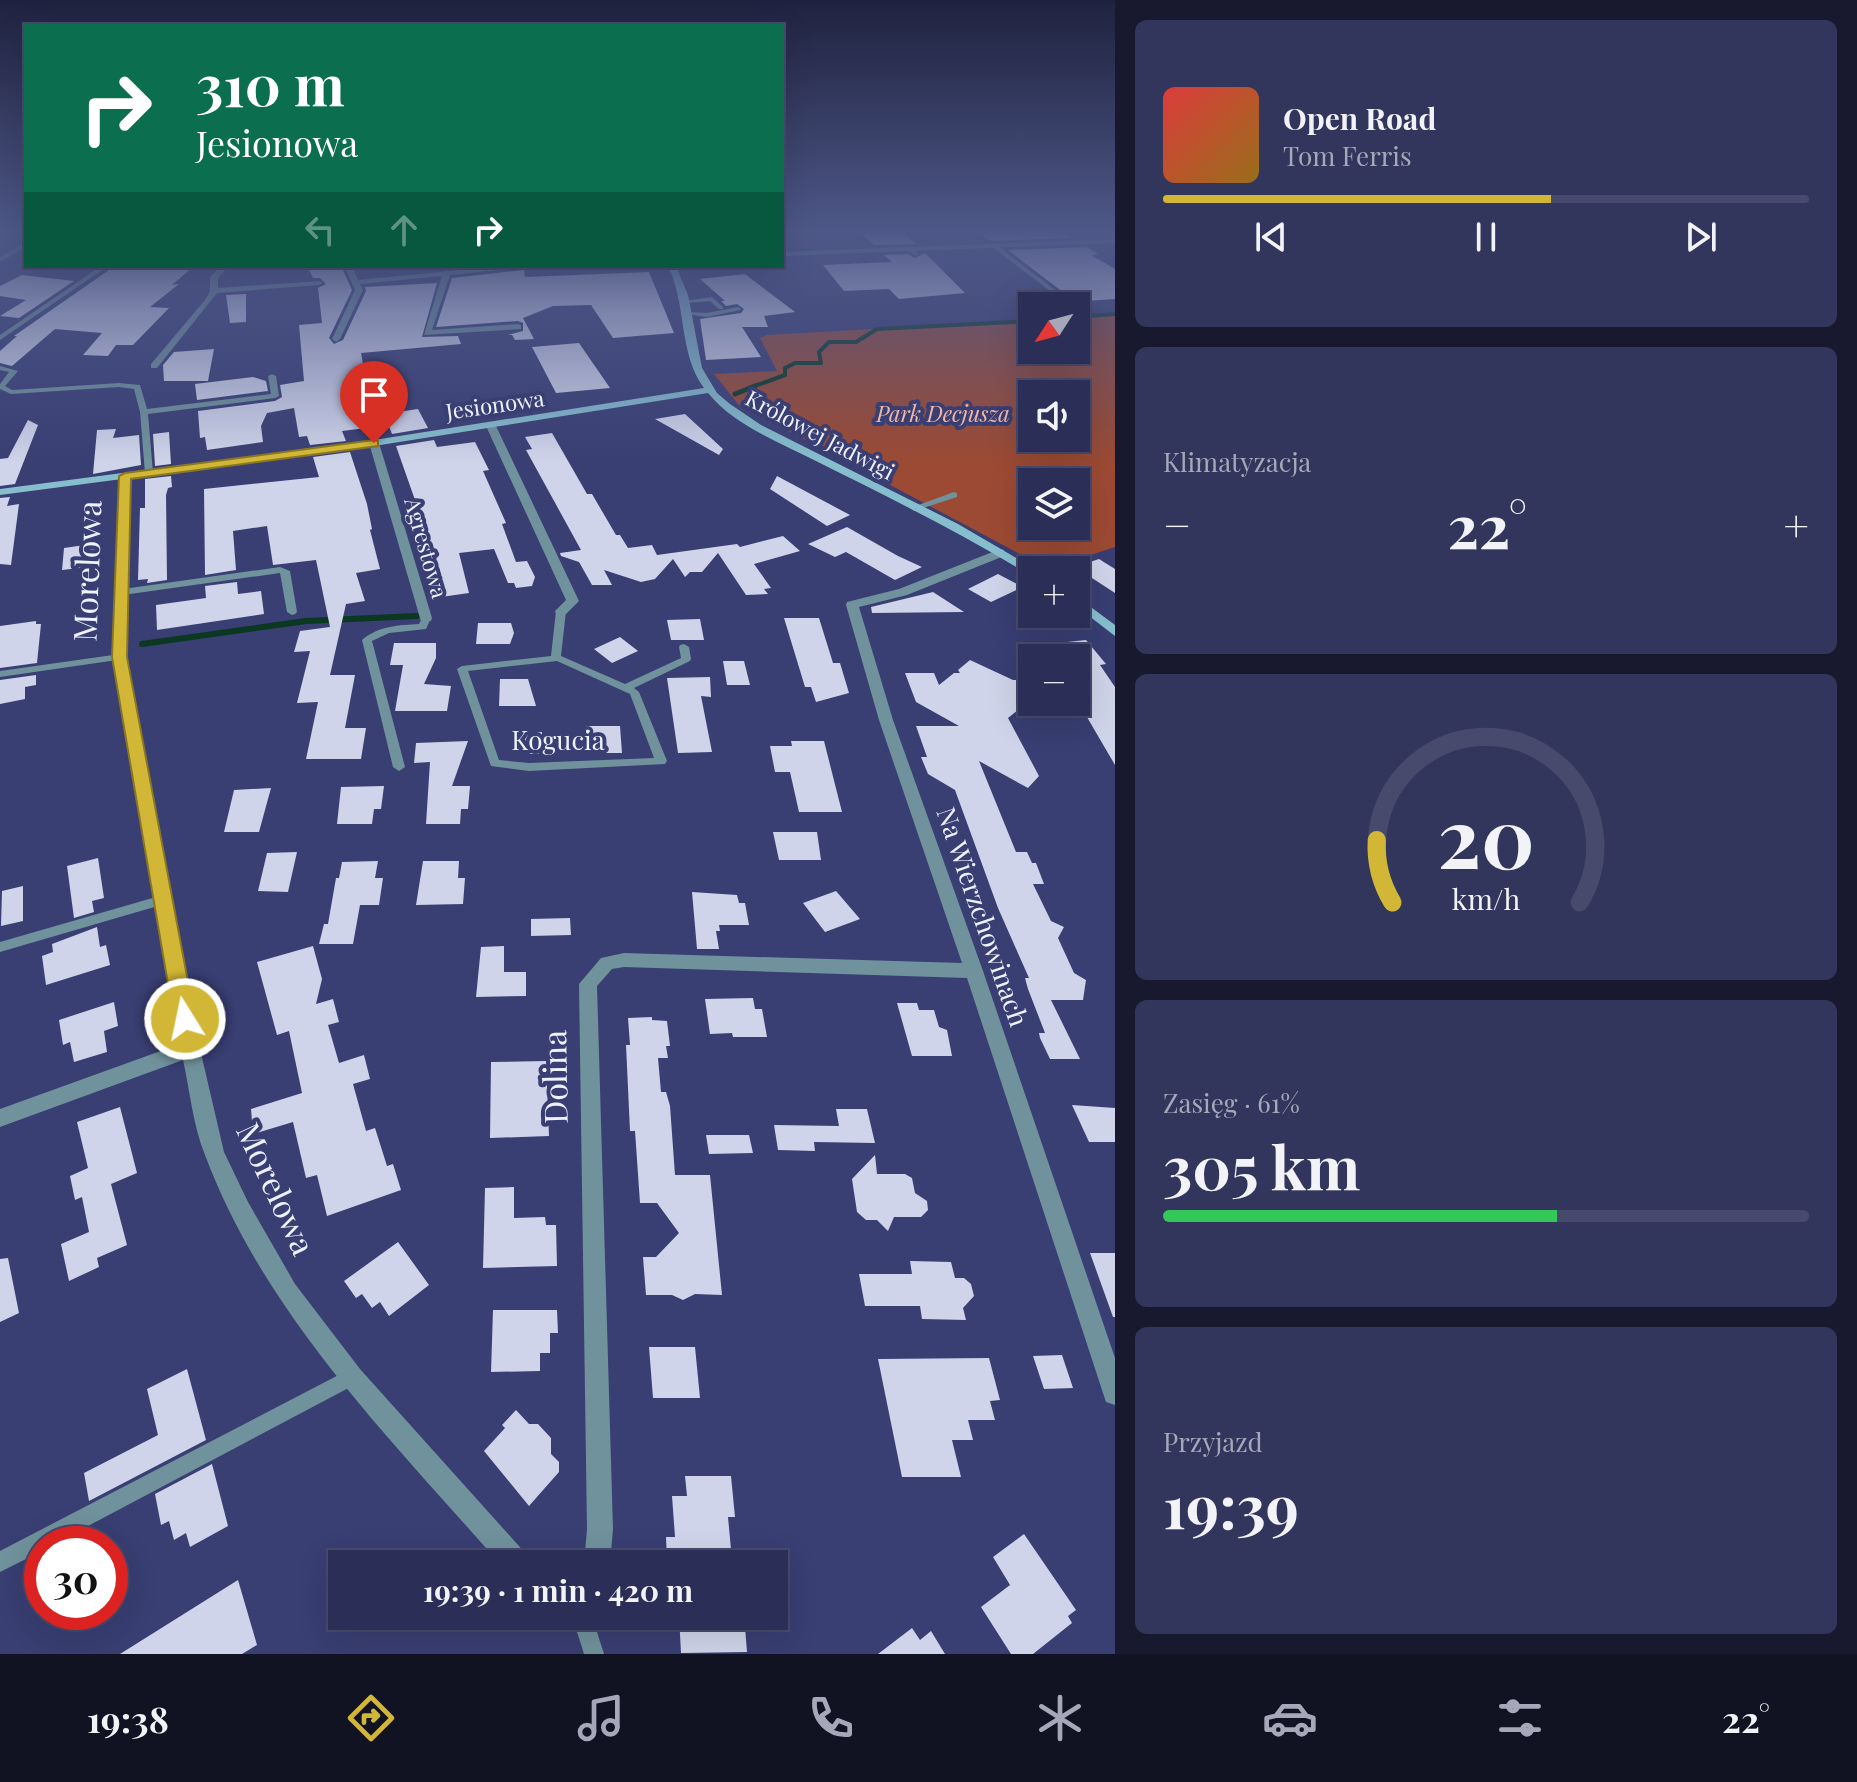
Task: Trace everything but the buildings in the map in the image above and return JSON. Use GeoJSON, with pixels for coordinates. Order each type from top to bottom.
{"type":"FeatureCollection","features":[{"type":"Feature","properties":{"kind":"street"},"geometry":{"type":"LineString","coordinates":[[154,366],[199,309]]}},
{"type":"Feature","properties":{"kind":"street"},"geometry":{"type":"LineString","coordinates":[[336,339],[350,309]]}},
{"type":"Feature","properties":{"kind":"street"},"geometry":{"type":"LineString","coordinates":[[435,309],[427,333],[518,327]]}},
{"type":"Feature","properties":{"kind":"street","name":"Królowej Jadwigi"},"geometry":{"type":"LineString","coordinates":[[688,309],[696,364],[710,390],[737,413],[1018,563]]}},
{"type":"Feature","properties":{"kind":"street","name":"Jesionowa"},"geometry":{"type":"LineString","coordinates":[[0,492],[374,443],[710,390]]}},
{"type":"Feature","properties":{"kind":"street"},"geometry":{"type":"LineString","coordinates":[[491,426],[573,601],[561,611]]}},
{"type":"Feature","properties":{"kind":"street","name":"Agrestowa"},"geometry":{"type":"LineString","coordinates":[[374,443],[426,618]]}},
{"type":"Feature","properties":{"kind":"street","name":"Morelowa"},"geometry":{"type":"LineString","coordinates":[[125,476],[120,657],[190,1049],[214,1153],[240,1209],[287,1292],[352,1377],[506,1550]]}},
{"type":"Feature","properties":{"kind":"street","name":"Na Wierzchowinach"},"geometry":{"type":"LineString","coordinates":[[1000,553],[903,592],[852,605],[886,720],[974,971],[1115,1393]]}},
{"type":"Feature","properties":{"kind":"street"},"geometry":{"type":"LineString","coordinates":[[1090,611],[1115,632]]}},
{"type":"Feature","properties":{"kind":"street","name":"Dolina"},"geometry":{"type":"LineString","coordinates":[[598,1550],[600,1513],[588,984],[607,963],[624,960],[974,971]]}},
{"type":"Feature","properties":{"kind":"street"},"geometry":{"type":"LineString","coordinates":[[0,1118],[190,1049]]}},
{"type":"Feature","properties":{"kind":"lane"},"geometry":{"type":"LineString","coordinates":[[0,338],[42,309]]}},
{"type":"Feature","properties":{"kind":"lane"},"geometry":{"type":"LineString","coordinates":[[689,314],[707,315],[737,309]]}},
{"type":"Feature","properties":{"kind":"lane"},"geometry":{"type":"LineString","coordinates":[[0,368],[14,371],[1,387],[11,392],[119,385],[137,387],[144,412],[149,473]]}},
{"type":"Feature","properties":{"kind":"lane"},"geometry":{"type":"LineString","coordinates":[[144,412],[275,396],[272,376]]}},
{"type":"Feature","properties":{"kind":"lane"},"geometry":{"type":"LineString","coordinates":[[914,508],[954,495]]}},
{"type":"Feature","properties":{"kind":"lane"},"geometry":{"type":"LineString","coordinates":[[123,592],[280,570],[285,571],[292,612]]}},
{"type":"Feature","properties":{"kind":"lane"},"geometry":{"type":"LineString","coordinates":[[561,611],[558,658],[626,688],[686,659],[684,647]]}},
{"type":"Feature","properties":{"kind":"lane"},"geometry":{"type":"LineString","coordinates":[[399,767],[367,640],[375,634],[393,629],[423,627],[426,618]]}},
{"type":"Feature","properties":{"kind":"lane"},"geometry":{"type":"LineString","coordinates":[[0,674],[120,657]]}},
{"type":"Feature","properties":{"kind":"lane","name":"Kogucia"},"geometry":{"type":"LineString","coordinates":[[558,658],[462,669],[495,763],[529,767],[661,761],[634,692],[626,688]]}},
{"type":"Feature","properties":{"kind":"lane"},"geometry":{"type":"LineString","coordinates":[[0,947],[163,900]]}},
{"type":"Feature","properties":{"kind":"lane"},"geometry":{"type":"LineString","coordinates":[[0,1562],[352,1377]]}},
{"type":"Feature","properties":{"kind":"lane"},"geometry":{"type":"LineString","coordinates":[[586,1630],[594,1654]]}},
{"type":"Feature","properties":{"kind":"green space","name":"Park Decjusza"},"geometry":{"type":"Polygon","coordinates":[[[1115,314],[1115,547],[1088,556],[1024,556],[738,404],[714,374],[777,371],[760,338],[767,335],[1018,321],[1018,364],[1090,364],[1090,316],[1115,314]]]}},
{"type":"Feature","properties":{"kind":"waterway"},"geometry":{"type":"LineString","coordinates":[[1090,316],[1115,314]]}},
{"type":"Feature","properties":{"kind":"waterway"},"geometry":{"type":"LineString","coordinates":[[749,388],[785,375],[785,368],[795,363],[821,363],[819,352],[829,342],[856,342],[877,329],[1018,322]]}},
{"type":"Feature","properties":{"kind":"waterway"},"geometry":{"type":"LineString","coordinates":[[735,394],[755,386]]}},
{"type":"Feature","properties":{"kind":"waterway"},"geometry":{"type":"LineString","coordinates":[[142,644],[306,621],[417,616]]}},
{"type":"Feature","properties":{"kind":"route"},"geometry":{"type":"LineString","coordinates":[[185,1019],[120,657],[125,476],[374,443]]}}]}
